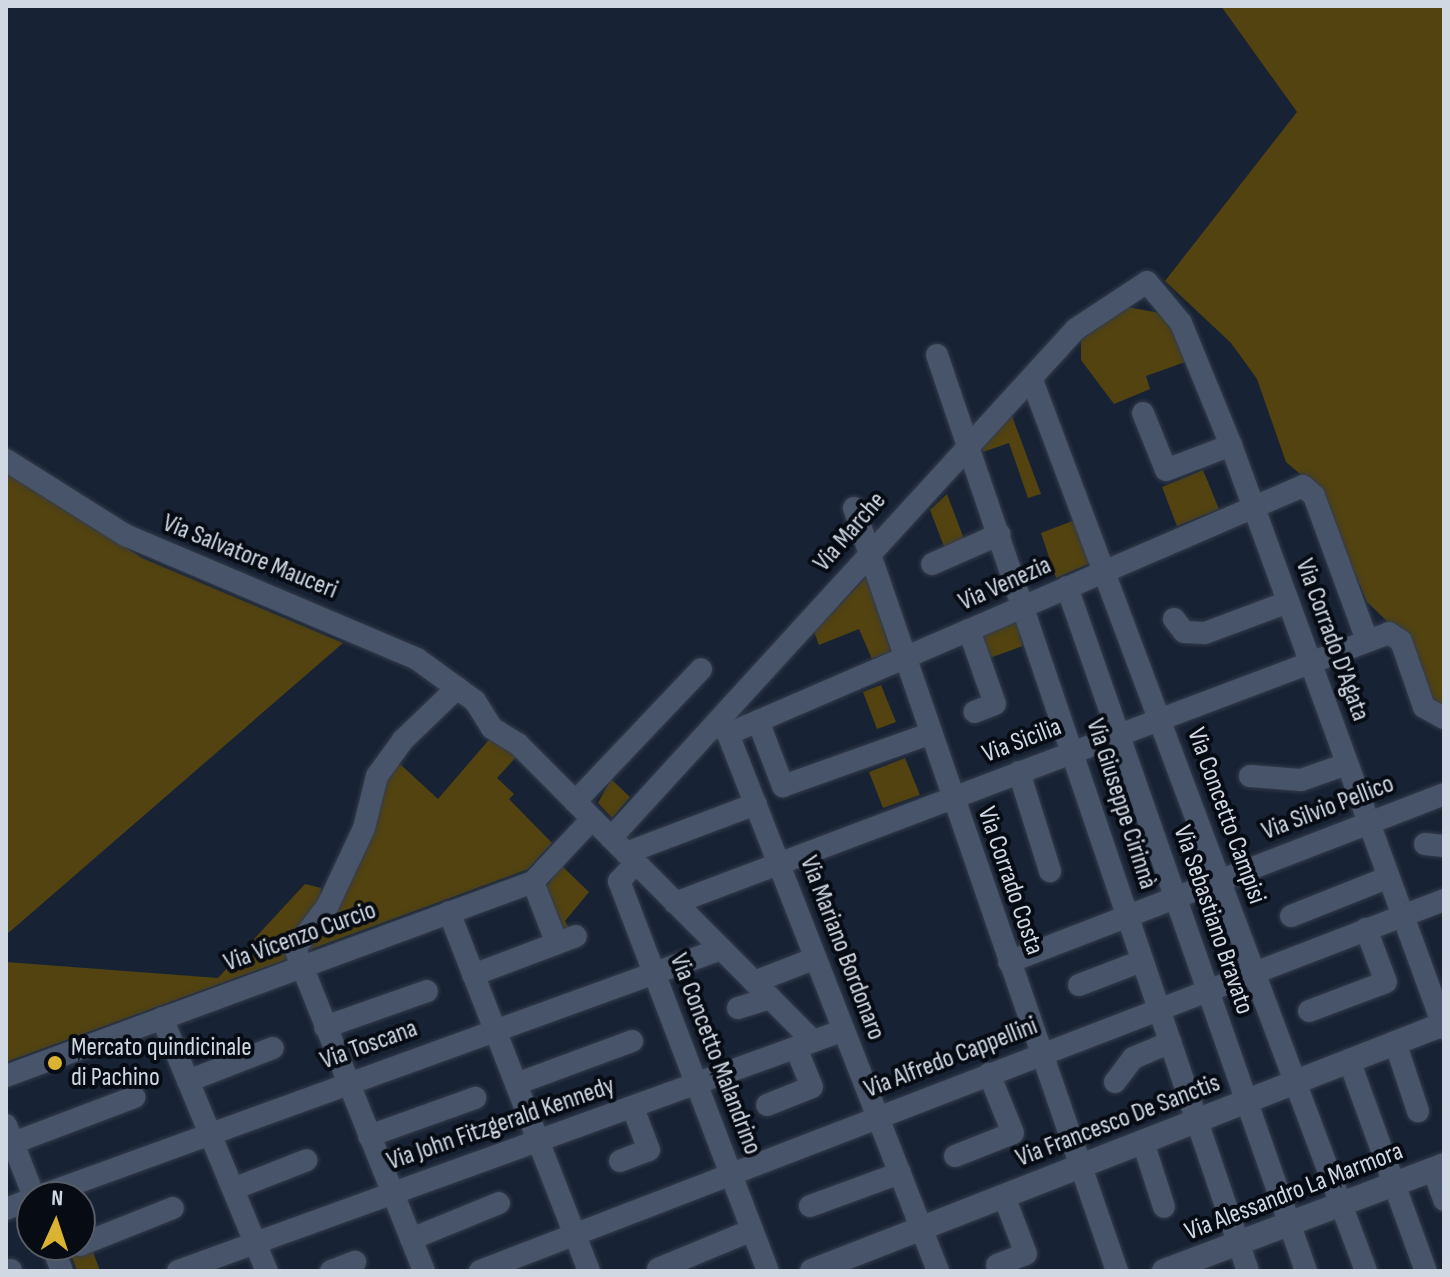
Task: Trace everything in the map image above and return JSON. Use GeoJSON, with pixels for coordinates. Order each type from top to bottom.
{"type":"FeatureCollection","features":[{"type":"Feature","properties":{"kind":"street","name":"Via Marche"},"geometry":{"type":"LineString","coordinates":[[625,851],[722,728],[867,556],[1076,329],[1147,282]]}},
{"type":"Feature","properties":{"kind":"street","name":"Via Corrado D'Agata"},"geometry":{"type":"LineString","coordinates":[[1147,282],[1181,323],[1231,445],[1444,1025]]}},
{"type":"Feature","properties":{"kind":"street","name":"Via Giuseppe Cirinnà"},"geometry":{"type":"LineString","coordinates":[[937,355],[1025,606],[1248,1271]]}},
{"type":"Feature","properties":{"kind":"street","name":"Via Concetto Campisi"},"geometry":{"type":"LineString","coordinates":[[1032,380],[1366,1271]]}},
{"type":"Feature","properties":{"kind":"street"},"geometry":{"type":"LineString","coordinates":[[1143,413],[1166,470],[1231,445]]}},
{"type":"Feature","properties":{"kind":"street","name":"Via Salvatore Mauceri"},"geometry":{"type":"LineString","coordinates":[[6,460],[125,535],[392,645],[466,695],[492,728],[518,744],[575,802]]}},
{"type":"Feature","properties":{"kind":"street","name":"Via Venezia"},"geometry":{"type":"LineString","coordinates":[[722,728],[758,721],[1303,486],[1314,496],[1367,640]]}},
{"type":"Feature","properties":{"kind":"street","name":"Via Corrado Costa"},"geometry":{"type":"LineString","coordinates":[[854,508],[867,556],[1117,1271]]}},
{"type":"Feature","properties":{"kind":"street"},"geometry":{"type":"LineString","coordinates":[[932,564],[1000,534]]}},
{"type":"Feature","properties":{"kind":"street","name":"Via Sebastiano Bravato"},"geometry":{"type":"LineString","coordinates":[[1067,587],[1306,1271]]}},
{"type":"Feature","properties":{"kind":"street"},"geometry":{"type":"LineString","coordinates":[[1174,619],[1184,632],[1205,633],[1288,602]]}},
{"type":"Feature","properties":{"kind":"street"},"geometry":{"type":"LineString","coordinates":[[969,630],[995,704],[974,712]]}},
{"type":"Feature","properties":{"kind":"street","name":"Via Sicilia"},"geometry":{"type":"LineString","coordinates":[[675,903],[1309,660],[1389,633],[1401,641],[1424,707],[1444,718]]}},
{"type":"Feature","properties":{"kind":"street"},"geometry":{"type":"LineString","coordinates":[[701,669],[575,802],[762,990],[805,1044],[812,1087],[767,1105]]}},
{"type":"Feature","properties":{"kind":"street"},"geometry":{"type":"LineString","coordinates":[[424,1271],[295,949],[328,905],[364,828],[377,776],[403,740],[466,695]]}},
{"type":"Feature","properties":{"kind":"street"},"geometry":{"type":"LineString","coordinates":[[758,721],[783,786],[929,734]]}},
{"type":"Feature","properties":{"kind":"street","name":"Via Mariano Bordonaro"},"geometry":{"type":"LineString","coordinates":[[722,728],[756,804],[938,1271]]}},
{"type":"Feature","properties":{"kind":"street"},"geometry":{"type":"LineString","coordinates":[[1250,776],[1301,780],[1347,764]]}},
{"type":"Feature","properties":{"kind":"street"},"geometry":{"type":"LineString","coordinates":[[1019,772],[1050,871]]}},
{"type":"Feature","properties":{"kind":"street","name":"Via Silvio Pellico"},"geometry":{"type":"LineString","coordinates":[[1009,962],[1444,794]]}},
{"type":"Feature","properties":{"kind":"street"},"geometry":{"type":"LineString","coordinates":[[625,851],[756,804]]}},
{"type":"Feature","properties":{"kind":"street","name":"Via Vicenzo Curcio"},"geometry":{"type":"LineString","coordinates":[[6,1076],[533,882],[592,819]]}},
{"type":"Feature","properties":{"kind":"street","name":"Via Concetto Malandrino"},"geometry":{"type":"LineString","coordinates":[[625,851],[619,881],[768,1271]]}},
{"type":"Feature","properties":{"kind":"street"},"geometry":{"type":"LineString","coordinates":[[1291,916],[1389,877]]}},
{"type":"Feature","properties":{"kind":"street"},"geometry":{"type":"LineString","coordinates":[[473,975],[567,940],[533,882]]}},
{"type":"Feature","properties":{"kind":"street","name":"Via Alfredo Cappellini"},"geometry":{"type":"LineString","coordinates":[[480,1271],[1444,900]]}},
{"type":"Feature","properties":{"kind":"street"},"geometry":{"type":"LineString","coordinates":[[449,912],[589,1271]]}},
{"type":"Feature","properties":{"kind":"street"},"geometry":{"type":"LineString","coordinates":[[1309,1011],[1386,982],[1366,929]]}},
{"type":"Feature","properties":{"kind":"street","name":"Via Toscana"},"geometry":{"type":"LineString","coordinates":[[79,1181],[721,949]]}},
{"type":"Feature","properties":{"kind":"street"},"geometry":{"type":"LineString","coordinates":[[738,1008],[816,958]]}},
{"type":"Feature","properties":{"kind":"street"},"geometry":{"type":"LineString","coordinates":[[1079,985],[1142,961]]}},
{"type":"Feature","properties":{"kind":"street"},"geometry":{"type":"LineString","coordinates":[[325,1027],[427,991]]}},
{"type":"Feature","properties":{"kind":"street"},"geometry":{"type":"LineString","coordinates":[[162,1018],[267,1271]]}},
{"type":"Feature","properties":{"kind":"street","name":"Via Francesco De Sanctis"},"geometry":{"type":"LineString","coordinates":[[812,1271],[1444,1025]]}},
{"type":"Feature","properties":{"kind":"street","name":"Via John Fitzgerald Kennedy"},"geometry":{"type":"LineString","coordinates":[[178,1271],[844,1030]]}},
{"type":"Feature","properties":{"kind":"street"},"geometry":{"type":"LineString","coordinates":[[516,1084],[632,1041]]}},
{"type":"Feature","properties":{"kind":"street"},"geometry":{"type":"LineString","coordinates":[[1115,1082],[1133,1058],[1171,1042]]}},
{"type":"Feature","properties":{"kind":"street"},"geometry":{"type":"LineString","coordinates":[[1395,1042],[1418,1111]]}},
{"type":"Feature","properties":{"kind":"street"},"geometry":{"type":"LineString","coordinates":[[188,1081],[273,1048]]}},
{"type":"Feature","properties":{"kind":"street"},"geometry":{"type":"LineString","coordinates":[[1349,1060],[1426,1271]]}},
{"type":"Feature","properties":{"kind":"street"},"geometry":{"type":"LineString","coordinates":[[955,1156],[1013,1133],[989,1074]]}},
{"type":"Feature","properties":{"kind":"street"},"geometry":{"type":"LineString","coordinates":[[27,1181],[9,1134],[135,1097]]}},
{"type":"Feature","properties":{"kind":"street"},"geometry":{"type":"LineString","coordinates":[[369,1136],[475,1098]]}},
{"type":"Feature","properties":{"kind":"street"},"geometry":{"type":"LineString","coordinates":[[620,1161],[649,1150],[633,1108]]}},
{"type":"Feature","properties":{"kind":"street"},"geometry":{"type":"LineString","coordinates":[[1143,1142],[1164,1207]]}},
{"type":"Feature","properties":{"kind":"street"},"geometry":{"type":"LineString","coordinates":[[233,1189],[307,1160]]}},
{"type":"Feature","properties":{"kind":"street"},"geometry":{"type":"LineString","coordinates":[[1438,1167],[1444,1200]]}},
{"type":"Feature","properties":{"kind":"street","name":"Via Alessandro La Marmora"},"geometry":{"type":"LineString","coordinates":[[1164,1271],[1438,1167]]}},
{"type":"Feature","properties":{"kind":"street"},"geometry":{"type":"LineString","coordinates":[[810,1206],[900,1173]]}},
{"type":"Feature","properties":{"kind":"street"},"geometry":{"type":"LineString","coordinates":[[997,1265],[1026,1254],[1004,1196]]}},
{"type":"Feature","properties":{"kind":"street"},"geometry":{"type":"LineString","coordinates":[[411,1239],[499,1203]]}},
{"type":"Feature","properties":{"kind":"street"},"geometry":{"type":"LineString","coordinates":[[96,1239],[173,1208]]}},
{"type":"Feature","properties":{"kind":"street"},"geometry":{"type":"LineString","coordinates":[[658,1269],[752,1230]]}},
{"type":"Feature","properties":{"kind":"street"},"geometry":{"type":"LineString","coordinates":[[331,1271],[355,1262]]}},
{"type":"Feature","properties":{"kind":"shaded area"},"geometry":{"type":"Polygon","coordinates":[[[1221,6],[1444,6],[1444,709],[1427,701],[1390,624],[1367,602],[1319,490],[1286,462],[1257,379],[1231,343],[1165,281],[1297,112],[1221,6]]]}},
{"type":"Feature","properties":{"kind":"shaded area"},"geometry":{"type":"Polygon","coordinates":[[[1127,307],[1166,314],[1188,361],[1146,376],[1150,389],[1114,404],[1081,360],[1081,340],[1127,307]]]}},
{"type":"Feature","properties":{"kind":"shaded area"},"geometry":{"type":"Polygon","coordinates":[[[1012,416],[1041,494],[1028,498],[1009,443],[983,452],[981,444],[1012,416]]]}},
{"type":"Feature","properties":{"kind":"shaded area"},"geometry":{"type":"Polygon","coordinates":[[[6,467],[142,558],[343,643],[6,935],[6,467]]]}},
{"type":"Feature","properties":{"kind":"shaded area"},"geometry":{"type":"Polygon","coordinates":[[[1203,470],[1219,509],[1177,526],[1162,487],[1203,470]]]}},
{"type":"Feature","properties":{"kind":"shaded area"},"geometry":{"type":"Polygon","coordinates":[[[947,494],[964,539],[945,549],[930,510],[947,494]]]}},
{"type":"Feature","properties":{"kind":"shaded area"},"geometry":{"type":"Polygon","coordinates":[[[1075,520],[1090,563],[1056,578],[1041,533],[1075,520]]]}},
{"type":"Feature","properties":{"kind":"shaded area"},"geometry":{"type":"Polygon","coordinates":[[[866,577],[891,651],[872,659],[859,629],[819,645],[814,632],[866,577]]]}},
{"type":"Feature","properties":{"kind":"shaded area"},"geometry":{"type":"Polygon","coordinates":[[[1016,621],[1023,646],[987,659],[980,638],[1016,621]]]}},
{"type":"Feature","properties":{"kind":"shaded area"},"geometry":{"type":"Polygon","coordinates":[[[881,685],[896,722],[877,729],[863,692],[881,685]]]}},
{"type":"Feature","properties":{"kind":"shaded area"},"geometry":{"type":"Polygon","coordinates":[[[493,735],[517,756],[497,778],[514,794],[509,799],[552,843],[528,869],[303,952],[358,868],[388,775],[400,764],[438,799],[493,735]]]}},
{"type":"Feature","properties":{"kind":"shaded area"},"geometry":{"type":"Polygon","coordinates":[[[905,758],[920,795],[883,808],[869,772],[905,758]]]}},
{"type":"Feature","properties":{"kind":"shaded area"},"geometry":{"type":"Polygon","coordinates":[[[611,779],[630,797],[612,818],[598,803],[611,779]]]}},
{"type":"Feature","properties":{"kind":"shaded area"},"geometry":{"type":"Polygon","coordinates":[[[562,866],[589,892],[565,921],[570,930],[561,932],[545,888],[562,866]]]}},
{"type":"Feature","properties":{"kind":"shaded area"},"geometry":{"type":"Polygon","coordinates":[[[305,884],[321,888],[320,901],[289,945],[285,960],[6,1062],[6,962],[218,978],[305,884]]]}},
{"type":"Feature","properties":{"kind":"shaded area"},"geometry":{"type":"Polygon","coordinates":[[[96,1260],[100,1271],[77,1271],[73,1261],[96,1260]]]}},
{"type":"Feature","properties":{"kind":"place","name":"Mercato quindicinale di Pachino"},"geometry":{"type":"Point","coordinates":[55,1063]}}]}
